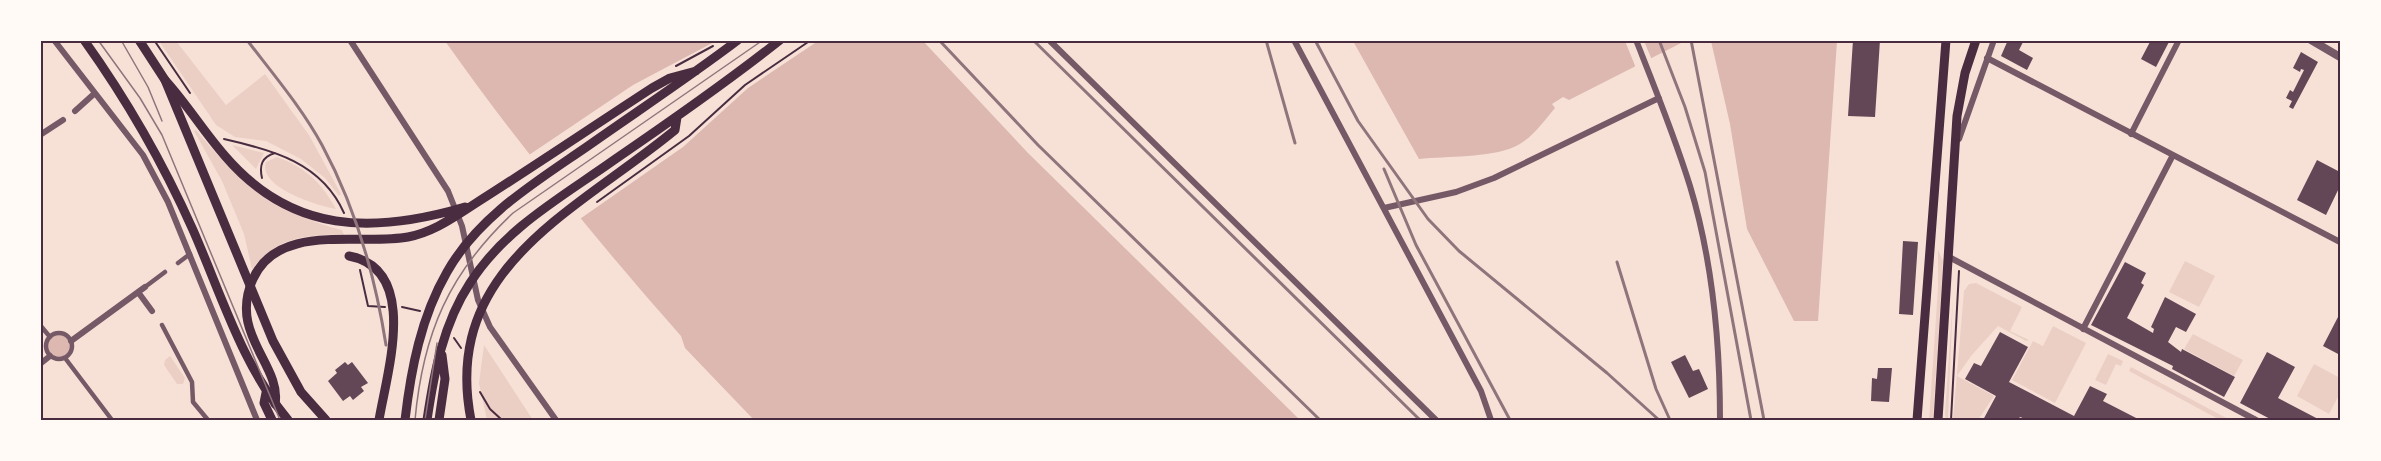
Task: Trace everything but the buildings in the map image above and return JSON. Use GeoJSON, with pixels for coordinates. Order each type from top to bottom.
{"type":"FeatureCollection","features":[{"type":"Feature","properties":{"kind":"main road"},"geometry":{"type":"LineString","coordinates":[[84,40],[114,83],[165,172],[209,268],[246,357],[274,404],[288,420]]}},
{"type":"Feature","properties":{"kind":"main road"},"geometry":{"type":"LineString","coordinates":[[139,40],[165,80],[226,157],[254,183],[306,213],[393,224],[473,205]]}},
{"type":"Feature","properties":{"kind":"main road"},"geometry":{"type":"LineString","coordinates":[[405,420],[420,334],[447,272],[470,241],[495,214],[532,185],[738,40]]}},
{"type":"Feature","properties":{"kind":"main road"},"geometry":{"type":"LineString","coordinates":[[427,420],[441,349],[459,303],[482,266],[508,236],[677,117],[780,40]]}},
{"type":"Feature","properties":{"kind":"main road"},"geometry":{"type":"LineString","coordinates":[[1917,420],[1944,40]]}},
{"type":"Feature","properties":{"kind":"main road"},"geometry":{"type":"LineString","coordinates":[[1938,420],[1954,151],[1965,72],[1974,42]]}},
{"type":"Feature","properties":{"kind":"main road"},"geometry":{"type":"LineString","coordinates":[[274,404],[277,392],[248,326],[246,308],[253,277],[270,257],[296,244],[409,237],[448,223],[652,88],[670,78],[698,70]]}},
{"type":"Feature","properties":{"kind":"main road"},"geometry":{"type":"LineString","coordinates":[[165,80],[273,341],[301,392],[326,420]]}},
{"type":"Feature","properties":{"kind":"main road"},"geometry":{"type":"LineString","coordinates":[[471,420],[467,388],[470,347],[476,321],[501,273],[532,239],[675,130],[677,117]]}},
{"type":"Feature","properties":{"kind":"main road"},"geometry":{"type":"LineString","coordinates":[[1931,237],[1948,258]]}},
{"type":"Feature","properties":{"kind":"main road"},"geometry":{"type":"LineString","coordinates":[[349,256],[373,265],[386,281],[391,293],[394,310],[392,342],[379,420]]}},
{"type":"Feature","properties":{"kind":"main road"},"geometry":{"type":"LineString","coordinates":[[440,420],[445,379],[441,349]]}},
{"type":"Feature","properties":{"kind":"main road"},"geometry":{"type":"LineString","coordinates":[[267,393],[264,403],[272,420]]}},
{"type":"Feature","properties":{"kind":"street"},"geometry":{"type":"LineString","coordinates":[[54,40],[143,155],[168,202],[257,420]]}},
{"type":"Feature","properties":{"kind":"street"},"geometry":{"type":"LineString","coordinates":[[350,40],[448,191],[462,226],[478,300],[490,327],[556,420]]}},
{"type":"Feature","properties":{"kind":"street"},"geometry":{"type":"LineString","coordinates":[[1049,40],[1436,420]]}},
{"type":"Feature","properties":{"kind":"street"},"geometry":{"type":"LineString","coordinates":[[1294,40],[1481,391],[1491,420]]}},
{"type":"Feature","properties":{"kind":"street"},"geometry":{"type":"LineString","coordinates":[[1636,40],[1690,188],[1711,279],[1717,330],[1720,420]]}},
{"type":"Feature","properties":{"kind":"street"},"geometry":{"type":"LineString","coordinates":[[1954,151],[1994,40]]}},
{"type":"Feature","properties":{"kind":"street"},"geometry":{"type":"LineString","coordinates":[[2131,134],[2179,40]]}},
{"type":"Feature","properties":{"kind":"street"},"geometry":{"type":"LineString","coordinates":[[2311,40],[2340,57]]}},
{"type":"Feature","properties":{"kind":"street"},"geometry":{"type":"LineString","coordinates":[[1987,58],[2340,242]]}},
{"type":"Feature","properties":{"kind":"street"},"geometry":{"type":"LineString","coordinates":[[73,109],[95,93]]}},
{"type":"Feature","properties":{"kind":"street"},"geometry":{"type":"LineString","coordinates":[[1384,208],[1456,192],[1494,178],[1659,98]]}},
{"type":"Feature","properties":{"kind":"street"},"geometry":{"type":"LineString","coordinates":[[40,135],[61,118]]}},
{"type":"Feature","properties":{"kind":"street"},"geometry":{"type":"LineString","coordinates":[[2083,329],[2173,155]]}},
{"type":"Feature","properties":{"kind":"street"},"geometry":{"type":"LineString","coordinates":[[178,263],[190,254]]}},
{"type":"Feature","properties":{"kind":"street"},"geometry":{"type":"LineString","coordinates":[[1948,258],[2256,420]]}},
{"type":"Feature","properties":{"kind":"street"},"geometry":{"type":"LineString","coordinates":[[71,341],[165,272]]}},
{"type":"Feature","properties":{"kind":"street"},"geometry":{"type":"LineString","coordinates":[[138,292],[152,311]]}},
{"type":"Feature","properties":{"kind":"street"},"geometry":{"type":"LineString","coordinates":[[40,325],[50,337]]}},
{"type":"Feature","properties":{"kind":"street"},"geometry":{"type":"LineString","coordinates":[[162,325],[192,382],[193,402],[208,420]]}},
{"type":"Feature","properties":{"kind":"street"},"geometry":{"type":"LineString","coordinates":[[56,332],[65,334],[71,341],[71,353],[61,360],[50,356],[45,349],[46,340],[50,337],[56,332]]}},
{"type":"Feature","properties":{"kind":"street"},"geometry":{"type":"LineString","coordinates":[[40,364],[50,356]]}},
{"type":"Feature","properties":{"kind":"street"},"geometry":{"type":"LineString","coordinates":[[65,358],[112,420]]}},
{"type":"Feature","properties":{"kind":"path"},"geometry":{"type":"LineString","coordinates":[[154,40],[191,94]]}},
{"type":"Feature","properties":{"kind":"path"},"geometry":{"type":"LineString","coordinates":[[674,67],[722,40]]}},
{"type":"Feature","properties":{"kind":"path"},"geometry":{"type":"LineString","coordinates":[[592,206],[689,136],[746,85],[811,40]]}},
{"type":"Feature","properties":{"kind":"path"},"geometry":{"type":"LineString","coordinates":[[222,139],[275,153],[264,158],[261,164],[262,178]]}},
{"type":"Feature","properties":{"kind":"path"},"geometry":{"type":"LineString","coordinates":[[337,217],[348,215]]}},
{"type":"Feature","properties":{"kind":"path"},"geometry":{"type":"LineString","coordinates":[[1951,420],[1960,265]]}},
{"type":"Feature","properties":{"kind":"path"},"geometry":{"type":"LineString","coordinates":[[368,306],[387,307]]}},
{"type":"Feature","properties":{"kind":"path"},"geometry":{"type":"LineString","coordinates":[[475,388],[476,397]]}},
{"type":"Feature","properties":{"kind":"shaded area"},"geometry":{"type":"Polygon","coordinates":[[[159,41],[176,41],[226,105],[265,74],[309,135],[341,194],[339,196],[325,178],[301,159],[266,141],[235,137],[216,125],[159,41]]]}},
{"type":"Feature","properties":{"kind":"shaded area"},"geometry":{"type":"Polygon","coordinates":[[[445,41],[923,41],[1028,153],[1300,420],[754,420],[685,348],[681,336],[559,192],[445,41]]]}},
{"type":"Feature","properties":{"kind":"shaded area"},"geometry":{"type":"Polygon","coordinates":[[[1353,41],[1685,41],[1569,100],[1563,97],[1552,104],[1555,108],[1536,130],[1514,147],[1480,155],[1419,159],[1353,41]]]}},
{"type":"Feature","properties":{"kind":"shaded area"},"geometry":{"type":"Polygon","coordinates":[[[1711,41],[1837,41],[1818,321],[1794,321],[1747,229],[1730,124],[1711,41]]]}},
{"type":"Feature","properties":{"kind":"shaded area"},"geometry":{"type":"Polygon","coordinates":[[[196,130],[243,180],[260,193],[297,215],[342,230],[344,235],[305,237],[282,244],[271,250],[252,269],[244,234],[222,181],[194,131],[196,130]]]}},
{"type":"Feature","properties":{"kind":"shaded area"},"geometry":{"type":"Polygon","coordinates":[[[232,145],[264,153],[256,169],[232,145]]]}},
{"type":"Feature","properties":{"kind":"shaded area"},"geometry":{"type":"Polygon","coordinates":[[[277,157],[312,177],[325,191],[336,209],[316,204],[279,187],[266,171],[266,162],[277,157]]]}},
{"type":"Feature","properties":{"kind":"shaded area"},"geometry":{"type":"Polygon","coordinates":[[[1938,250],[1943,261],[1933,420],[1929,420],[1938,288],[1938,250]]]}},
{"type":"Feature","properties":{"kind":"shaded area"},"geometry":{"type":"Polygon","coordinates":[[[2185,261],[2215,276],[2199,307],[2169,292],[2185,261]]]}},
{"type":"Feature","properties":{"kind":"shaded area"},"geometry":{"type":"Polygon","coordinates":[[[1976,283],[2022,307],[2010,331],[2029,340],[2026,341],[1998,326],[1971,356],[1957,376],[1994,396],[1978,420],[1953,420],[1964,291],[1969,284],[1976,283]]]}},
{"type":"Feature","properties":{"kind":"shaded area"},"geometry":{"type":"Polygon","coordinates":[[[1953,297],[1948,420],[1946,420],[1945,413],[1953,297]]]}},
{"type":"Feature","properties":{"kind":"shaded area"},"geometry":{"type":"Polygon","coordinates":[[[2053,326],[2086,343],[2055,403],[2012,380],[2033,341],[2043,346],[2053,326]]]}},
{"type":"Feature","properties":{"kind":"shaded area"},"geometry":{"type":"Polygon","coordinates":[[[2193,334],[2243,360],[2234,376],[2184,349],[2193,334]]]}},
{"type":"Feature","properties":{"kind":"shaded area"},"geometry":{"type":"Polygon","coordinates":[[[59,335],[69,342],[70,346],[63,356],[59,357],[49,350],[48,346],[55,336],[59,335]]]}},
{"type":"Feature","properties":{"kind":"shaded area"},"geometry":{"type":"Polygon","coordinates":[[[484,345],[533,420],[487,420],[479,383],[484,345]]]}},
{"type":"Feature","properties":{"kind":"shaded area"},"geometry":{"type":"Polygon","coordinates":[[[2108,354],[2123,361],[2121,366],[2116,364],[2106,385],[2095,380],[2108,354]]]}},
{"type":"Feature","properties":{"kind":"shaded area"},"geometry":{"type":"Polygon","coordinates":[[[170,356],[185,378],[183,384],[177,384],[164,365],[165,360],[170,356]]]}},
{"type":"Feature","properties":{"kind":"shaded area"},"geometry":{"type":"Polygon","coordinates":[[[2314,364],[2340,378],[2340,393],[2329,414],[2297,396],[2314,364]]]}},
{"type":"Feature","properties":{"kind":"shaded area"},"geometry":{"type":"Polygon","coordinates":[[[2131,367],[2230,420],[2220,420],[2129,371],[2131,367]]]}},
{"type":"Feature","properties":{"kind":"pier"},"geometry":{"type":"Polygon","coordinates":[[[716,41],[818,41],[748,88],[683,147],[577,221],[526,157],[633,85],[716,41]]]}},
{"type":"Feature","properties":{"kind":"pier"},"geometry":{"type":"Polygon","coordinates":[[[1625,41],[1644,41],[1652,60],[1636,68],[1625,41]]]}},
{"type":"Feature","properties":{"kind":"tram line"},"geometry":{"type":"LineString","coordinates":[[98,40],[140,98],[162,135],[280,420]]}},
{"type":"Feature","properties":{"kind":"tram line"},"geometry":{"type":"LineString","coordinates":[[121,40],[148,87],[162,121]]}},
{"type":"Feature","properties":{"kind":"tram line"},"geometry":{"type":"LineString","coordinates":[[415,420],[425,359],[443,306],[472,258],[491,236],[513,213],[763,40]]}},
{"type":"Feature","properties":{"kind":"tram line"},"geometry":{"type":"LineString","coordinates":[[425,420],[437,343]]}},
{"type":"Feature","properties":{"kind":"railway"},"geometry":{"type":"LineString","coordinates":[[247,40],[306,118],[345,193],[363,242],[386,345]]}},
{"type":"Feature","properties":{"kind":"railway"},"geometry":{"type":"LineString","coordinates":[[939,40],[1038,145],[1320,420]]}},
{"type":"Feature","properties":{"kind":"railway"},"geometry":{"type":"LineString","coordinates":[[1033,40],[1420,420]]}},
{"type":"Feature","properties":{"kind":"railway"},"geometry":{"type":"LineString","coordinates":[[1266,40],[1295,143]]}},
{"type":"Feature","properties":{"kind":"railway"},"geometry":{"type":"LineString","coordinates":[[1315,40],[1358,121],[1428,219],[1459,251],[1607,373],[1659,420]]}},
{"type":"Feature","properties":{"kind":"railway"},"geometry":{"type":"LineString","coordinates":[[1659,40],[1685,107],[1705,172],[1751,420]]}},
{"type":"Feature","properties":{"kind":"railway"},"geometry":{"type":"LineString","coordinates":[[1691,40],[1764,420]]}},
{"type":"Feature","properties":{"kind":"railway"},"geometry":{"type":"LineString","coordinates":[[1384,169],[1416,245],[1510,420]]}},
{"type":"Feature","properties":{"kind":"railway"},"geometry":{"type":"LineString","coordinates":[[1617,262],[1656,389],[1670,420]]}}]}
